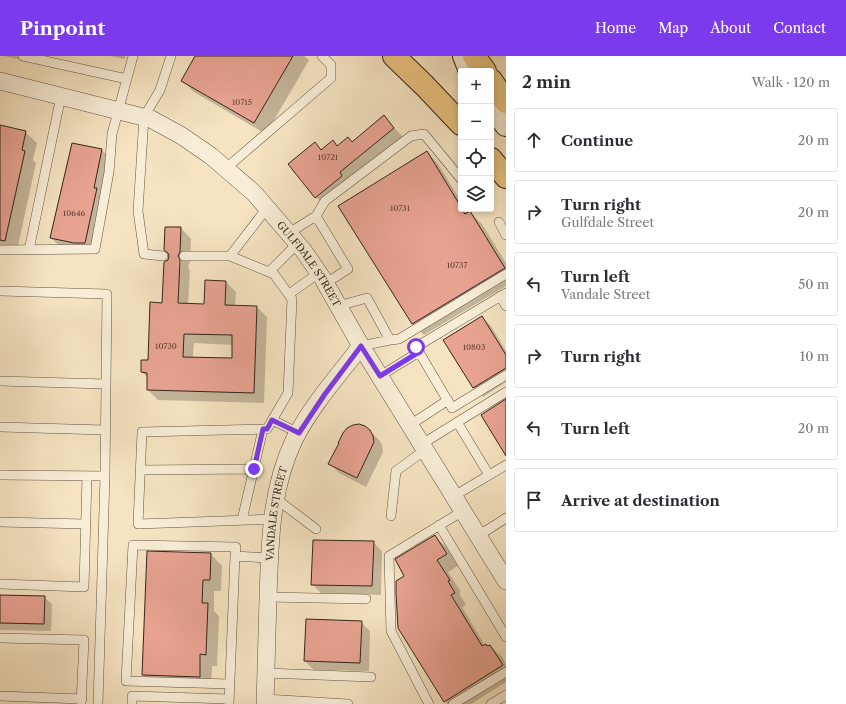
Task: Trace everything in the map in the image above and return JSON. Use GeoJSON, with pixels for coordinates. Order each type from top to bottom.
{"type":"FeatureCollection","features":[{"type":"Feature","properties":{"kind":"highway"},"geometry":{"type":"LineString","coordinates":[[394,56],[458,121]]}},
{"type":"Feature","properties":{"kind":"highway"},"geometry":{"type":"LineString","coordinates":[[474,56],[483,68]]}},
{"type":"Feature","properties":{"kind":"highway"},"geometry":{"type":"LineString","coordinates":[[494,84],[506,102]]}},
{"type":"Feature","properties":{"kind":"highway"},"geometry":{"type":"LineString","coordinates":[[494,163],[506,177]]}},
{"type":"Feature","properties":{"kind":"main road"},"geometry":{"type":"LineString","coordinates":[[464,56],[469,68]]}},
{"type":"Feature","properties":{"kind":"main road"},"geometry":{"type":"LineString","coordinates":[[494,108],[506,125]]}},
{"type":"Feature","properties":{"kind":"street","name":"GULFDALE STREET"},"geometry":{"type":"LineString","coordinates":[[0,81],[150,119],[182,136],[211,156],[254,193],[293,238],[322,278],[361,346],[506,581]]}},
{"type":"Feature","properties":{"kind":"street","name":"VANDALE STREET"},"geometry":{"type":"LineString","coordinates":[[265,702],[269,558],[276,490],[284,465],[299,433],[320,400],[361,346]]}},
{"type":"Feature","properties":{"kind":"lane"},"geometry":{"type":"LineString","coordinates":[[23,56],[127,79]]}},
{"type":"Feature","properties":{"kind":"lane"},"geometry":{"type":"LineString","coordinates":[[0,250],[95,249],[109,172],[112,134],[133,56]]}},
{"type":"Feature","properties":{"kind":"lane"},"geometry":{"type":"LineString","coordinates":[[163,256],[144,254],[138,211],[144,117],[160,90],[171,56]]}},
{"type":"Feature","properties":{"kind":"lane"},"geometry":{"type":"LineString","coordinates":[[225,169],[331,78],[332,65],[322,56]]}},
{"type":"Feature","properties":{"kind":"lane"},"geometry":{"type":"LineString","coordinates":[[29,250],[61,96]]}},
{"type":"Feature","properties":{"kind":"lane"},"geometry":{"type":"LineString","coordinates":[[269,272],[293,238],[316,216],[324,201],[411,136],[424,134],[459,176]]}},
{"type":"Feature","properties":{"kind":"lane"},"geometry":{"type":"LineString","coordinates":[[230,256],[267,208]]}},
{"type":"Feature","properties":{"kind":"lane"},"geometry":{"type":"LineString","coordinates":[[289,294],[322,278],[348,269],[316,216]]}},
{"type":"Feature","properties":{"kind":"lane"},"geometry":{"type":"LineString","coordinates":[[499,222],[506,235]]}},
{"type":"Feature","properties":{"kind":"lane"},"geometry":{"type":"LineString","coordinates":[[184,256],[230,256],[274,274],[292,299],[288,393],[267,429],[142,432],[138,524],[273,519]]}},
{"type":"Feature","properties":{"kind":"lane"},"geometry":{"type":"LineString","coordinates":[[361,346],[399,339],[506,274]]}},
{"type":"Feature","properties":{"kind":"lane"},"geometry":{"type":"LineString","coordinates":[[0,291],[107,294],[105,476],[98,704]]}},
{"type":"Feature","properties":{"kind":"lane"},"geometry":{"type":"LineString","coordinates":[[506,306],[503,294],[416,347],[452,408],[506,375]]}},
{"type":"Feature","properties":{"kind":"lane"},"geometry":{"type":"LineString","coordinates":[[338,306],[367,298],[390,340]]}},
{"type":"Feature","properties":{"kind":"lane"},"geometry":{"type":"LineString","coordinates":[[380,376],[419,352]]}},
{"type":"Feature","properties":{"kind":"lane"},"geometry":{"type":"LineString","coordinates":[[0,382],[106,384]]}},
{"type":"Feature","properties":{"kind":"lane"},"geometry":{"type":"LineString","coordinates":[[391,516],[396,471],[423,447],[457,422],[506,392]]}},
{"type":"Feature","properties":{"kind":"lane"},"geometry":{"type":"LineString","coordinates":[[410,425],[448,400]]}},
{"type":"Feature","properties":{"kind":"lane"},"geometry":{"type":"LineString","coordinates":[[272,420],[299,433]]}},
{"type":"Feature","properties":{"kind":"lane"},"geometry":{"type":"LineString","coordinates":[[457,422],[489,475]]}},
{"type":"Feature","properties":{"kind":"lane"},"geometry":{"type":"LineString","coordinates":[[0,427],[105,430]]}},
{"type":"Feature","properties":{"kind":"lane"},"geometry":{"type":"LineString","coordinates":[[242,520],[263,429]]}},
{"type":"Feature","properties":{"kind":"lane"},"geometry":{"type":"LineString","coordinates":[[454,496],[506,465]]}},
{"type":"Feature","properties":{"kind":"lane"},"geometry":{"type":"LineString","coordinates":[[140,470],[254,469]]}},
{"type":"Feature","properties":{"kind":"lane"},"geometry":{"type":"LineString","coordinates":[[0,475],[105,476]]}},
{"type":"Feature","properties":{"kind":"lane"},"geometry":{"type":"LineString","coordinates":[[0,584],[84,587],[87,476]]}},
{"type":"Feature","properties":{"kind":"lane"},"geometry":{"type":"LineString","coordinates":[[275,498],[316,529]]}},
{"type":"Feature","properties":{"kind":"lane"},"geometry":{"type":"LineString","coordinates":[[429,704],[392,631],[389,556],[463,511]]}},
{"type":"Feature","properties":{"kind":"lane"},"geometry":{"type":"LineString","coordinates":[[478,536],[506,518]]}},
{"type":"Feature","properties":{"kind":"lane"},"geometry":{"type":"LineString","coordinates":[[0,522],[86,524]]}},
{"type":"Feature","properties":{"kind":"lane"},"geometry":{"type":"LineString","coordinates":[[439,525],[506,636]]}},
{"type":"Feature","properties":{"kind":"lane"},"geometry":{"type":"LineString","coordinates":[[132,704],[132,696],[229,701],[230,684],[235,556],[236,547],[133,545],[126,681],[230,684]]}},
{"type":"Feature","properties":{"kind":"lane"},"geometry":{"type":"LineString","coordinates":[[235,556],[269,558]]}},
{"type":"Feature","properties":{"kind":"lane"},"geometry":{"type":"LineString","coordinates":[[268,597],[366,599]]}},
{"type":"Feature","properties":{"kind":"lane"},"geometry":{"type":"LineString","coordinates":[[0,638],[84,640],[82,702],[0,696]]}},
{"type":"Feature","properties":{"kind":"lane"},"geometry":{"type":"LineString","coordinates":[[453,704],[506,672]]}},
{"type":"Feature","properties":{"kind":"lane"},"geometry":{"type":"LineString","coordinates":[[266,673],[371,677]]}},
{"type":"Feature","properties":{"kind":"lane"},"geometry":{"type":"LineString","coordinates":[[491,704],[506,695]]}},
{"type":"Feature","properties":{"kind":"lane"},"geometry":{"type":"LineString","coordinates":[[265,702],[348,704]]}},
{"type":"Feature","properties":{"kind":"building"},"geometry":{"type":"Polygon","coordinates":[[[195,56],[293,56],[254,123],[181,81],[195,56]]]}},
{"type":"Feature","properties":{"kind":"building"},"geometry":{"type":"Polygon","coordinates":[[[384,115],[394,128],[340,172],[342,176],[315,198],[288,164],[315,142],[321,150],[333,140],[337,146],[348,137],[352,142],[384,115]]]}},
{"type":"Feature","properties":{"kind":"building"},"geometry":{"type":"Polygon","coordinates":[[[0,125],[26,131],[22,150],[25,151],[5,241],[0,240],[0,125]]]}},
{"type":"Feature","properties":{"kind":"building"},"geometry":{"type":"Polygon","coordinates":[[[72,143],[102,149],[94,188],[97,188],[85,243],[74,243],[50,238],[72,143]]]}},
{"type":"Feature","properties":{"kind":"building"},"geometry":{"type":"Polygon","coordinates":[[[427,151],[458,202],[458,212],[463,212],[465,214],[471,212],[505,268],[412,324],[338,206],[427,151]]]}},
{"type":"Feature","properties":{"kind":"building"},"geometry":{"type":"Polygon","coordinates":[[[165,227],[181,227],[180,252],[178,256],[180,260],[178,303],[204,304],[205,280],[226,281],[225,305],[257,306],[254,393],[147,390],[147,373],[141,372],[141,360],[148,360],[150,302],[162,303],[164,262],[168,260],[169,256],[164,250],[165,227]],[[184,334],[183,357],[232,358],[232,335],[184,334]]]}},
{"type":"Feature","properties":{"kind":"building"},"geometry":{"type":"Polygon","coordinates":[[[482,316],[506,355],[506,368],[473,388],[443,340],[482,316]]]}},
{"type":"Feature","properties":{"kind":"building"},"geometry":{"type":"Polygon","coordinates":[[[506,399],[506,456],[481,415],[506,399]]]}},
{"type":"Feature","properties":{"kind":"building"},"geometry":{"type":"Polygon","coordinates":[[[359,424],[370,430],[374,442],[357,478],[328,464],[343,433],[347,428],[359,424]]]}},
{"type":"Feature","properties":{"kind":"building"},"geometry":{"type":"Polygon","coordinates":[[[435,535],[447,554],[437,560],[450,580],[448,581],[455,593],[451,595],[482,646],[486,644],[487,646],[490,645],[503,665],[444,702],[398,628],[396,594],[396,581],[404,576],[395,559],[435,535]]]}},
{"type":"Feature","properties":{"kind":"building"},"geometry":{"type":"Polygon","coordinates":[[[313,540],[374,541],[372,586],[311,585],[313,540]]]}},
{"type":"Feature","properties":{"kind":"building"},"geometry":{"type":"Polygon","coordinates":[[[147,551],[211,553],[210,580],[203,580],[202,603],[208,603],[206,655],[200,654],[200,677],[142,675],[147,551]]]}},
{"type":"Feature","properties":{"kind":"building"},"geometry":{"type":"Polygon","coordinates":[[[0,595],[45,596],[44,624],[0,623],[0,595]]]}},
{"type":"Feature","properties":{"kind":"building"},"geometry":{"type":"Polygon","coordinates":[[[306,619],[362,621],[360,663],[304,661],[306,619]]]}},
{"type":"Feature","properties":{"kind":"route"},"geometry":{"type":"LineString","coordinates":[[254,469],[263,429],[267,429],[272,420],[299,433],[325,394],[361,346],[380,376],[419,352],[416,347]]}}]}
